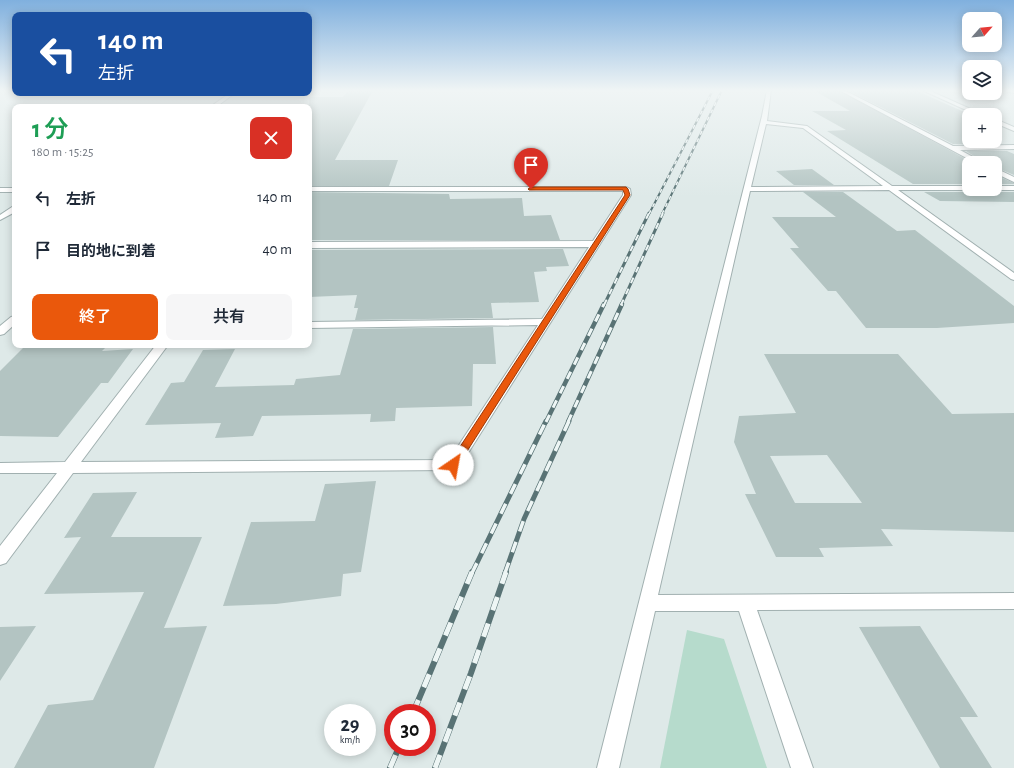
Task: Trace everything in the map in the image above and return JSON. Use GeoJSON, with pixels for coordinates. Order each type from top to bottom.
{"type":"FeatureCollection","features":[{"type":"Feature","properties":{"kind":"street"},"geometry":{"type":"LineString","coordinates":[[608,768],[763,126]]}},
{"type":"Feature","properties":{"kind":"street"},"geometry":{"type":"LineString","coordinates":[[795,126],[805,127],[1014,277]]}},
{"type":"Feature","properties":{"kind":"street"},"geometry":{"type":"LineString","coordinates":[[910,126],[967,156]]}},
{"type":"Feature","properties":{"kind":"street"},"geometry":{"type":"LineString","coordinates":[[952,148],[1014,148]]}},
{"type":"Feature","properties":{"kind":"street"},"geometry":{"type":"LineString","coordinates":[[1002,174],[1014,180]]}},
{"type":"Feature","properties":{"kind":"street"},"geometry":{"type":"LineString","coordinates":[[748,189],[962,188]]}},
{"type":"Feature","properties":{"kind":"street"},"geometry":{"type":"LineString","coordinates":[[1002,188],[1014,188]]}},
{"type":"Feature","properties":{"kind":"street"},"geometry":{"type":"LineString","coordinates":[[0,468],[453,465],[628,195],[626,189],[312,189]]}},
{"type":"Feature","properties":{"kind":"street"},"geometry":{"type":"LineString","coordinates":[[0,190],[12,190]]}},
{"type":"Feature","properties":{"kind":"street"},"geometry":{"type":"LineString","coordinates":[[0,218],[12,211]]}},
{"type":"Feature","properties":{"kind":"street"},"geometry":{"type":"LineString","coordinates":[[312,245],[596,244]]}},
{"type":"Feature","properties":{"kind":"street"},"geometry":{"type":"LineString","coordinates":[[0,332],[12,321]]}},
{"type":"Feature","properties":{"kind":"street"},"geometry":{"type":"LineString","coordinates":[[312,325],[546,322]]}},
{"type":"Feature","properties":{"kind":"street"},"geometry":{"type":"LineString","coordinates":[[0,558],[160,348]]}},
{"type":"Feature","properties":{"kind":"street"},"geometry":{"type":"LineString","coordinates":[[647,602],[1014,601]]}},
{"type":"Feature","properties":{"kind":"street"},"geometry":{"type":"LineString","coordinates":[[745,602],[802,768]]}},
{"type":"Feature","properties":{"kind":"green space"},"geometry":{"type":"Polygon","coordinates":[[[687,630],[724,639],[767,768],[660,768],[687,630]]]}},
{"type":"Feature","properties":{"kind":"building"},"geometry":{"type":"Polygon","coordinates":[[[312,126],[354,126],[335,160],[398,160],[389,186],[312,186],[312,126]]]}},
{"type":"Feature","properties":{"kind":"building"},"geometry":{"type":"Polygon","coordinates":[[[839,126],[904,126],[962,157],[962,184],[913,184],[827,131],[846,130],[839,126]]]}},
{"type":"Feature","properties":{"kind":"building"},"geometry":{"type":"Polygon","coordinates":[[[917,126],[962,126],[962,144],[953,144],[917,126]]]}},
{"type":"Feature","properties":{"kind":"building"},"geometry":{"type":"Polygon","coordinates":[[[966,151],[1007,151],[1014,154],[1014,175],[1002,170],[1002,156],[974,156],[966,151]]]}},
{"type":"Feature","properties":{"kind":"building"},"geometry":{"type":"Polygon","coordinates":[[[812,169],[834,185],[794,185],[776,171],[812,169]]]}},
{"type":"Feature","properties":{"kind":"building"},"geometry":{"type":"Polygon","coordinates":[[[1002,178],[1014,183],[1002,184],[1002,178]]]}},
{"type":"Feature","properties":{"kind":"building"},"geometry":{"type":"Polygon","coordinates":[[[312,192],[449,194],[450,199],[522,198],[524,216],[551,215],[560,240],[312,240],[312,192]]]}},
{"type":"Feature","properties":{"kind":"building"},"geometry":{"type":"Polygon","coordinates":[[[803,192],[843,192],[897,231],[915,230],[1014,306],[1014,323],[937,328],[866,328],[836,291],[828,291],[790,248],[799,248],[772,217],[836,217],[803,192]]]}},
{"type":"Feature","properties":{"kind":"building"},"geometry":{"type":"Polygon","coordinates":[[[924,192],[962,192],[962,196],[1002,196],[1002,192],[1014,192],[1014,202],[940,201],[924,192]]]}},
{"type":"Feature","properties":{"kind":"building"},"geometry":{"type":"Polygon","coordinates":[[[563,249],[569,266],[546,267],[547,271],[534,272],[539,302],[491,303],[493,318],[355,320],[358,308],[354,308],[357,295],[312,297],[312,250],[563,249]]]}},
{"type":"Feature","properties":{"kind":"building"},"geometry":{"type":"Polygon","coordinates":[[[493,327],[496,364],[473,364],[472,406],[396,408],[395,421],[370,422],[371,414],[262,416],[253,436],[215,438],[221,423],[145,425],[171,383],[184,382],[203,350],[235,349],[215,387],[294,385],[296,379],[340,375],[353,329],[493,327]]]}},
{"type":"Feature","properties":{"kind":"building"},"geometry":{"type":"Polygon","coordinates":[[[23,348],[105,348],[102,351],[133,349],[108,383],[101,383],[58,437],[0,436],[0,371],[23,348]]]}},
{"type":"Feature","properties":{"kind":"building"},"geometry":{"type":"Polygon","coordinates":[[[764,354],[898,354],[952,414],[1014,413],[1014,532],[881,529],[893,546],[819,548],[824,557],[776,557],[745,494],[756,494],[734,442],[739,416],[796,413],[764,354]],[[827,455],[770,456],[795,503],[862,503],[827,455]]]}},
{"type":"Feature","properties":{"kind":"building"},"geometry":{"type":"Polygon","coordinates":[[[376,481],[361,572],[343,574],[341,596],[276,604],[223,606],[251,522],[315,521],[325,484],[376,481]]]}},
{"type":"Feature","properties":{"kind":"building"},"geometry":{"type":"Polygon","coordinates":[[[137,492],[111,537],[202,537],[164,628],[207,626],[154,768],[14,768],[48,705],[93,700],[144,592],[44,594],[81,537],[64,538],[93,493],[137,492]]]}},
{"type":"Feature","properties":{"kind":"building"},"geometry":{"type":"Polygon","coordinates":[[[36,626],[0,681],[0,627],[36,626]]]}},
{"type":"Feature","properties":{"kind":"building"},"geometry":{"type":"Polygon","coordinates":[[[920,626],[978,717],[960,717],[992,768],[940,768],[859,627],[920,626]]]}},
{"type":"Feature","properties":{"kind":"railway"},"geometry":{"type":"LineString","coordinates":[[649,214],[695,126]]}},
{"type":"Feature","properties":{"kind":"railway"},"geometry":{"type":"LineString","coordinates":[[662,214],[705,126]]}},
{"type":"Feature","properties":{"kind":"railway"},"geometry":{"type":"LineString","coordinates":[[604,305],[649,213]]}},
{"type":"Feature","properties":{"kind":"railway"},"geometry":{"type":"LineString","coordinates":[[621,305],[663,213]]}},
{"type":"Feature","properties":{"kind":"railway"},"geometry":{"type":"LineString","coordinates":[[546,422],[604,304]]}},
{"type":"Feature","properties":{"kind":"railway"},"geometry":{"type":"LineString","coordinates":[[568,422],[622,304]]}},
{"type":"Feature","properties":{"kind":"railway"},"geometry":{"type":"LineString","coordinates":[[472,573],[546,421]]}},
{"type":"Feature","properties":{"kind":"railway"},"geometry":{"type":"LineString","coordinates":[[505,573],[524,519],[569,421]]}},
{"type":"Feature","properties":{"kind":"railway"},"geometry":{"type":"LineString","coordinates":[[417,704],[472,572]]}},
{"type":"Feature","properties":{"kind":"railway"},"geometry":{"type":"LineString","coordinates":[[435,768],[471,673],[506,572]]}},
{"type":"Feature","properties":{"kind":"railway"},"geometry":{"type":"LineString","coordinates":[[390,768],[395,756]]}},
{"type":"Feature","properties":{"kind":"route"},"geometry":{"type":"LineString","coordinates":[[453,465],[628,195],[626,189],[531,189]]}}]}
